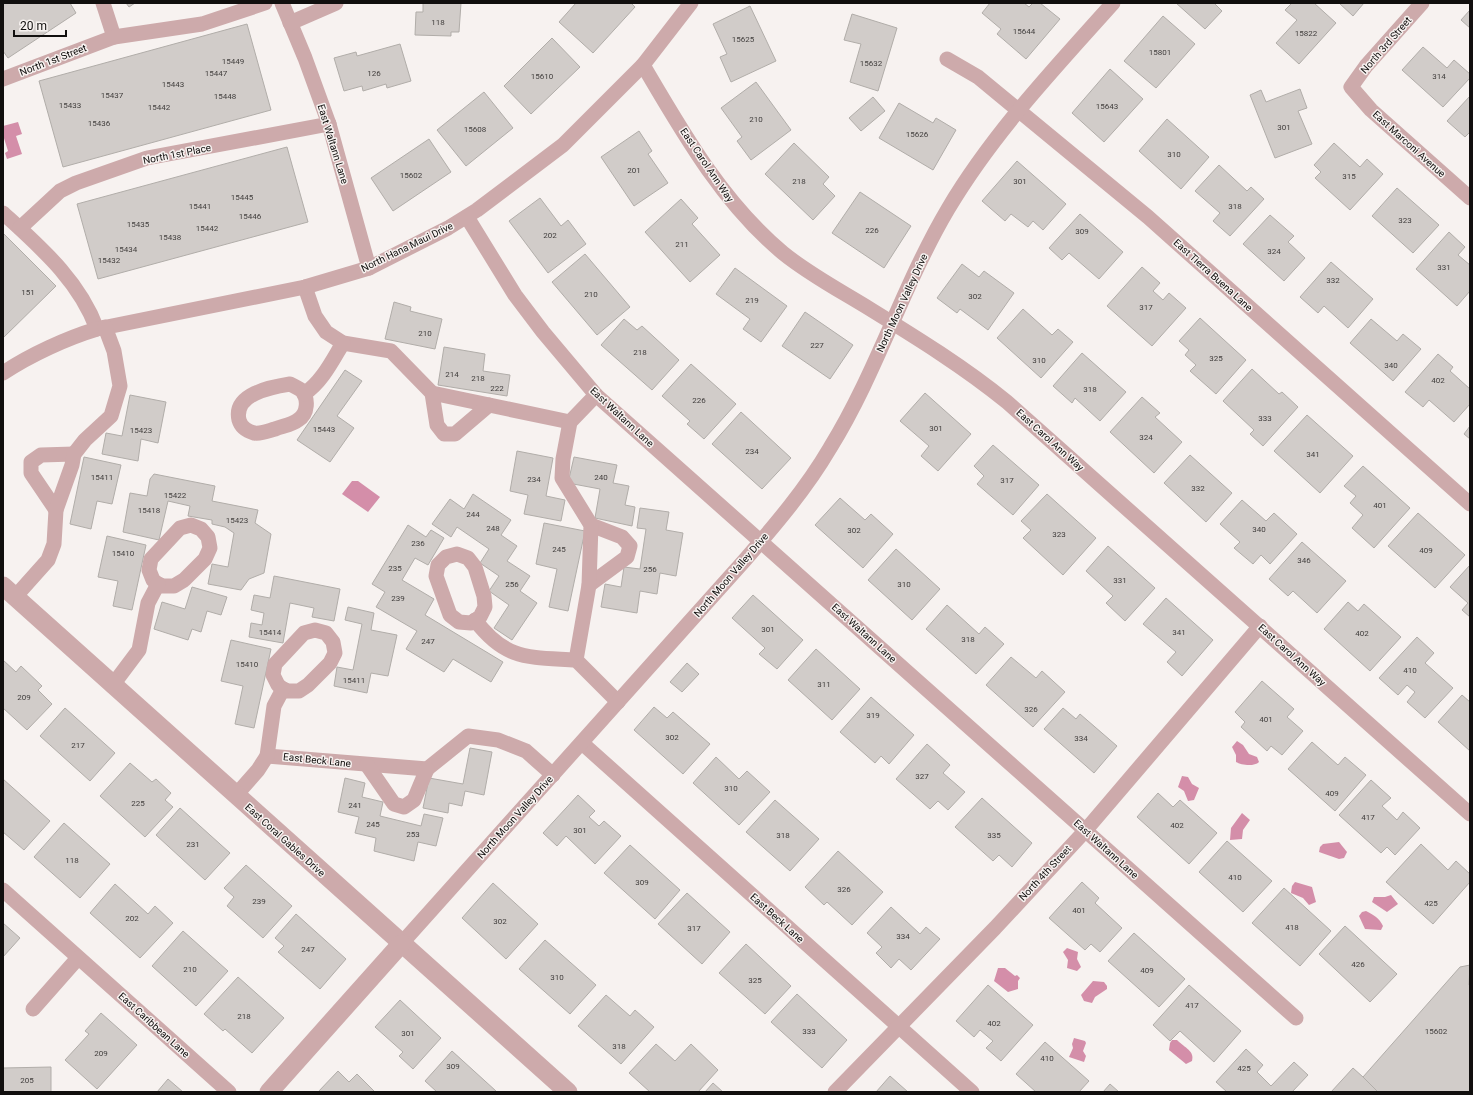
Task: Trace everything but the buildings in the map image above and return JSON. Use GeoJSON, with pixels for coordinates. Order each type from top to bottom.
{"type":"FeatureCollection","features":[{"type":"Feature","properties":{"kind":"street"},"geometry":{"type":"LineString","coordinates":[[103,3],[114,37]]}},
{"type":"Feature","properties":{"kind":"street","name":"North 1st Street"},"geometry":{"type":"LineString","coordinates":[[3,79],[114,37],[202,24],[265,3]]}},
{"type":"Feature","properties":{"kind":"street","name":"East Waltann Lane"},"geometry":{"type":"LineString","coordinates":[[282,3],[329,124],[369,268]]}},
{"type":"Feature","properties":{"kind":"street"},"geometry":{"type":"LineString","coordinates":[[290,23],[336,3]]}},
{"type":"Feature","properties":{"kind":"street","name":"North Hana Maui Drive"},"geometry":{"type":"LineString","coordinates":[[3,373],[38,354],[85,333],[101,328],[305,287],[369,268],[467,217],[563,145],[643,65],[691,3]]}},
{"type":"Feature","properties":{"kind":"street","name":"North Moon Valley Drive"},"geometry":{"type":"LineString","coordinates":[[269,1092],[582,743],[761,541],[798,496],[831,448],[852,408],[921,260],[949,208],[991,144],[1113,3]]}},
{"type":"Feature","properties":{"kind":"street","name":"North 3rd Street"},"geometry":{"type":"LineString","coordinates":[[1351,87],[1366,66],[1422,3]]}},
{"type":"Feature","properties":{"kind":"street","name":"East Tierra Buena Lane"},"geometry":{"type":"LineString","coordinates":[[946,59],[978,77],[1148,217],[1470,504]]}},
{"type":"Feature","properties":{"kind":"street","name":"East Carol Ann Way"},"geometry":{"type":"LineString","coordinates":[[643,65],[696,152],[737,209],[769,240],[799,265],[954,362],[1007,402],[1470,814]]}},
{"type":"Feature","properties":{"kind":"street","name":"East Marconi Avenue"},"geometry":{"type":"LineString","coordinates":[[1351,87],[1371,110],[1470,198]]}},
{"type":"Feature","properties":{"kind":"street","name":"North 1st Place"},"geometry":{"type":"LineString","coordinates":[[20,228],[60,191],[76,183],[147,158],[329,124]]}},
{"type":"Feature","properties":{"kind":"street"},"geometry":{"type":"LineString","coordinates":[[3,213],[64,270],[114,351],[120,386],[111,416],[85,440],[74,454],[72,465],[56,510],[54,544],[48,560],[9,592]]}},
{"type":"Feature","properties":{"kind":"street","name":"East Waltann Lane"},"geometry":{"type":"LineString","coordinates":[[467,217],[515,296],[596,395],[1296,1018]]}},
{"type":"Feature","properties":{"kind":"street"},"geometry":{"type":"LineString","coordinates":[[305,287],[315,316],[326,332],[343,343],[391,351],[432,393],[570,422]]}},
{"type":"Feature","properties":{"kind":"street"},"geometry":{"type":"LineString","coordinates":[[304,394],[314,388],[322,378],[343,343]]}},
{"type":"Feature","properties":{"kind":"street"},"geometry":{"type":"LineString","coordinates":[[432,393],[437,425],[444,434],[455,434],[489,405]]}},
{"type":"Feature","properties":{"kind":"street"},"geometry":{"type":"LineString","coordinates":[[576,660],[589,585],[591,525],[562,478],[563,459],[570,422],[596,395]]}},
{"type":"Feature","properties":{"kind":"street"},"geometry":{"type":"LineString","coordinates":[[56,510],[31,473],[31,462],[41,456],[74,454]]}},
{"type":"Feature","properties":{"kind":"street"},"geometry":{"type":"LineString","coordinates":[[589,585],[627,557],[630,546],[622,537],[591,525]]}},
{"type":"Feature","properties":{"kind":"street"},"geometry":{"type":"LineString","coordinates":[[112,686],[139,650],[148,603],[158,584]]}},
{"type":"Feature","properties":{"kind":"street","name":"East Coral Gables Drive"},"geometry":{"type":"LineString","coordinates":[[9,592],[112,686],[568,1092]]}},
{"type":"Feature","properties":{"kind":"street"},"geometry":{"type":"LineString","coordinates":[[475,620],[486,634],[496,643],[513,654],[529,657],[576,660],[618,702]]}},
{"type":"Feature","properties":{"kind":"street","name":"North 4th Street"},"geometry":{"type":"LineString","coordinates":[[835,1092],[995,928],[1085,831],[1260,626]]}},
{"type":"Feature","properties":{"kind":"street"},"geometry":{"type":"LineString","coordinates":[[236,795],[258,770],[267,756],[274,706],[283,689]]}},
{"type":"Feature","properties":{"kind":"street"},"geometry":{"type":"LineString","coordinates":[[367,765],[394,804],[404,807],[414,800],[427,769],[468,736],[498,740],[526,751],[553,775]]}},
{"type":"Feature","properties":{"kind":"street","name":"East Beck Lane"},"geometry":{"type":"LineString","coordinates":[[582,743],[972,1092]]}},
{"type":"Feature","properties":{"kind":"street","name":"East Beck Lane"},"geometry":{"type":"LineString","coordinates":[[267,756],[427,769]]}},
{"type":"Feature","properties":{"kind":"street","name":"East Caribbean Lane"},"geometry":{"type":"LineString","coordinates":[[3,890],[229,1092]]}},
{"type":"Feature","properties":{"kind":"street"},"geometry":{"type":"LineString","coordinates":[[33,1009],[78,958]]}},
{"type":"Feature","properties":{"kind":"shaded area"},"geometry":{"type":"Polygon","coordinates":[[[18,122],[22,134],[16,136],[22,154],[7,159],[5,153],[8,151],[3,135],[3,126],[18,122]]]}},
{"type":"Feature","properties":{"kind":"shaded area"},"geometry":{"type":"Polygon","coordinates":[[[352,481],[358,481],[380,497],[368,512],[342,494],[352,481]]]}},
{"type":"Feature","properties":{"kind":"shaded area"},"geometry":{"type":"Polygon","coordinates":[[[1237,741],[1243,745],[1249,754],[1257,757],[1259,762],[1257,764],[1248,765],[1236,762],[1236,755],[1232,747],[1237,741]]]}},
{"type":"Feature","properties":{"kind":"shaded area"},"geometry":{"type":"Polygon","coordinates":[[[1182,776],[1188,777],[1192,784],[1199,788],[1194,800],[1188,801],[1184,791],[1178,787],[1182,776]]]}},
{"type":"Feature","properties":{"kind":"shaded area"},"geometry":{"type":"Polygon","coordinates":[[[1242,813],[1250,820],[1243,830],[1242,839],[1230,840],[1231,828],[1242,813]]]}},
{"type":"Feature","properties":{"kind":"shaded area"},"geometry":{"type":"Polygon","coordinates":[[[1339,842],[1347,852],[1344,858],[1339,859],[1319,852],[1320,847],[1323,844],[1339,842]]]}},
{"type":"Feature","properties":{"kind":"shaded area"},"geometry":{"type":"Polygon","coordinates":[[[1295,882],[1312,887],[1316,902],[1309,905],[1303,898],[1291,893],[1292,886],[1295,882]]]}},
{"type":"Feature","properties":{"kind":"shaded area"},"geometry":{"type":"Polygon","coordinates":[[[1391,895],[1398,904],[1387,912],[1372,902],[1374,897],[1385,897],[1391,895]]]}},
{"type":"Feature","properties":{"kind":"shaded area"},"geometry":{"type":"Polygon","coordinates":[[[1366,911],[1374,915],[1380,921],[1383,926],[1381,930],[1365,929],[1359,916],[1362,912],[1366,911]]]}},
{"type":"Feature","properties":{"kind":"shaded area"},"geometry":{"type":"Polygon","coordinates":[[[1067,948],[1078,952],[1077,959],[1081,967],[1077,971],[1067,968],[1068,960],[1063,952],[1067,948]]]}},
{"type":"Feature","properties":{"kind":"shaded area"},"geometry":{"type":"Polygon","coordinates":[[[998,968],[1005,968],[1020,978],[1018,981],[1018,989],[1008,992],[994,981],[998,968]]]}},
{"type":"Feature","properties":{"kind":"shaded area"},"geometry":{"type":"Polygon","coordinates":[[[1093,981],[1104,982],[1107,989],[1095,997],[1092,1003],[1084,1001],[1081,995],[1093,981]]]}},
{"type":"Feature","properties":{"kind":"shaded area"},"geometry":{"type":"Polygon","coordinates":[[[1074,1038],[1085,1041],[1086,1043],[1083,1051],[1086,1056],[1084,1062],[1069,1057],[1073,1048],[1072,1044],[1074,1038]]]}},
{"type":"Feature","properties":{"kind":"shaded area"},"geometry":{"type":"Polygon","coordinates":[[[1172,1040],[1177,1040],[1191,1052],[1193,1058],[1192,1061],[1186,1064],[1169,1050],[1172,1040]]]}}]}
